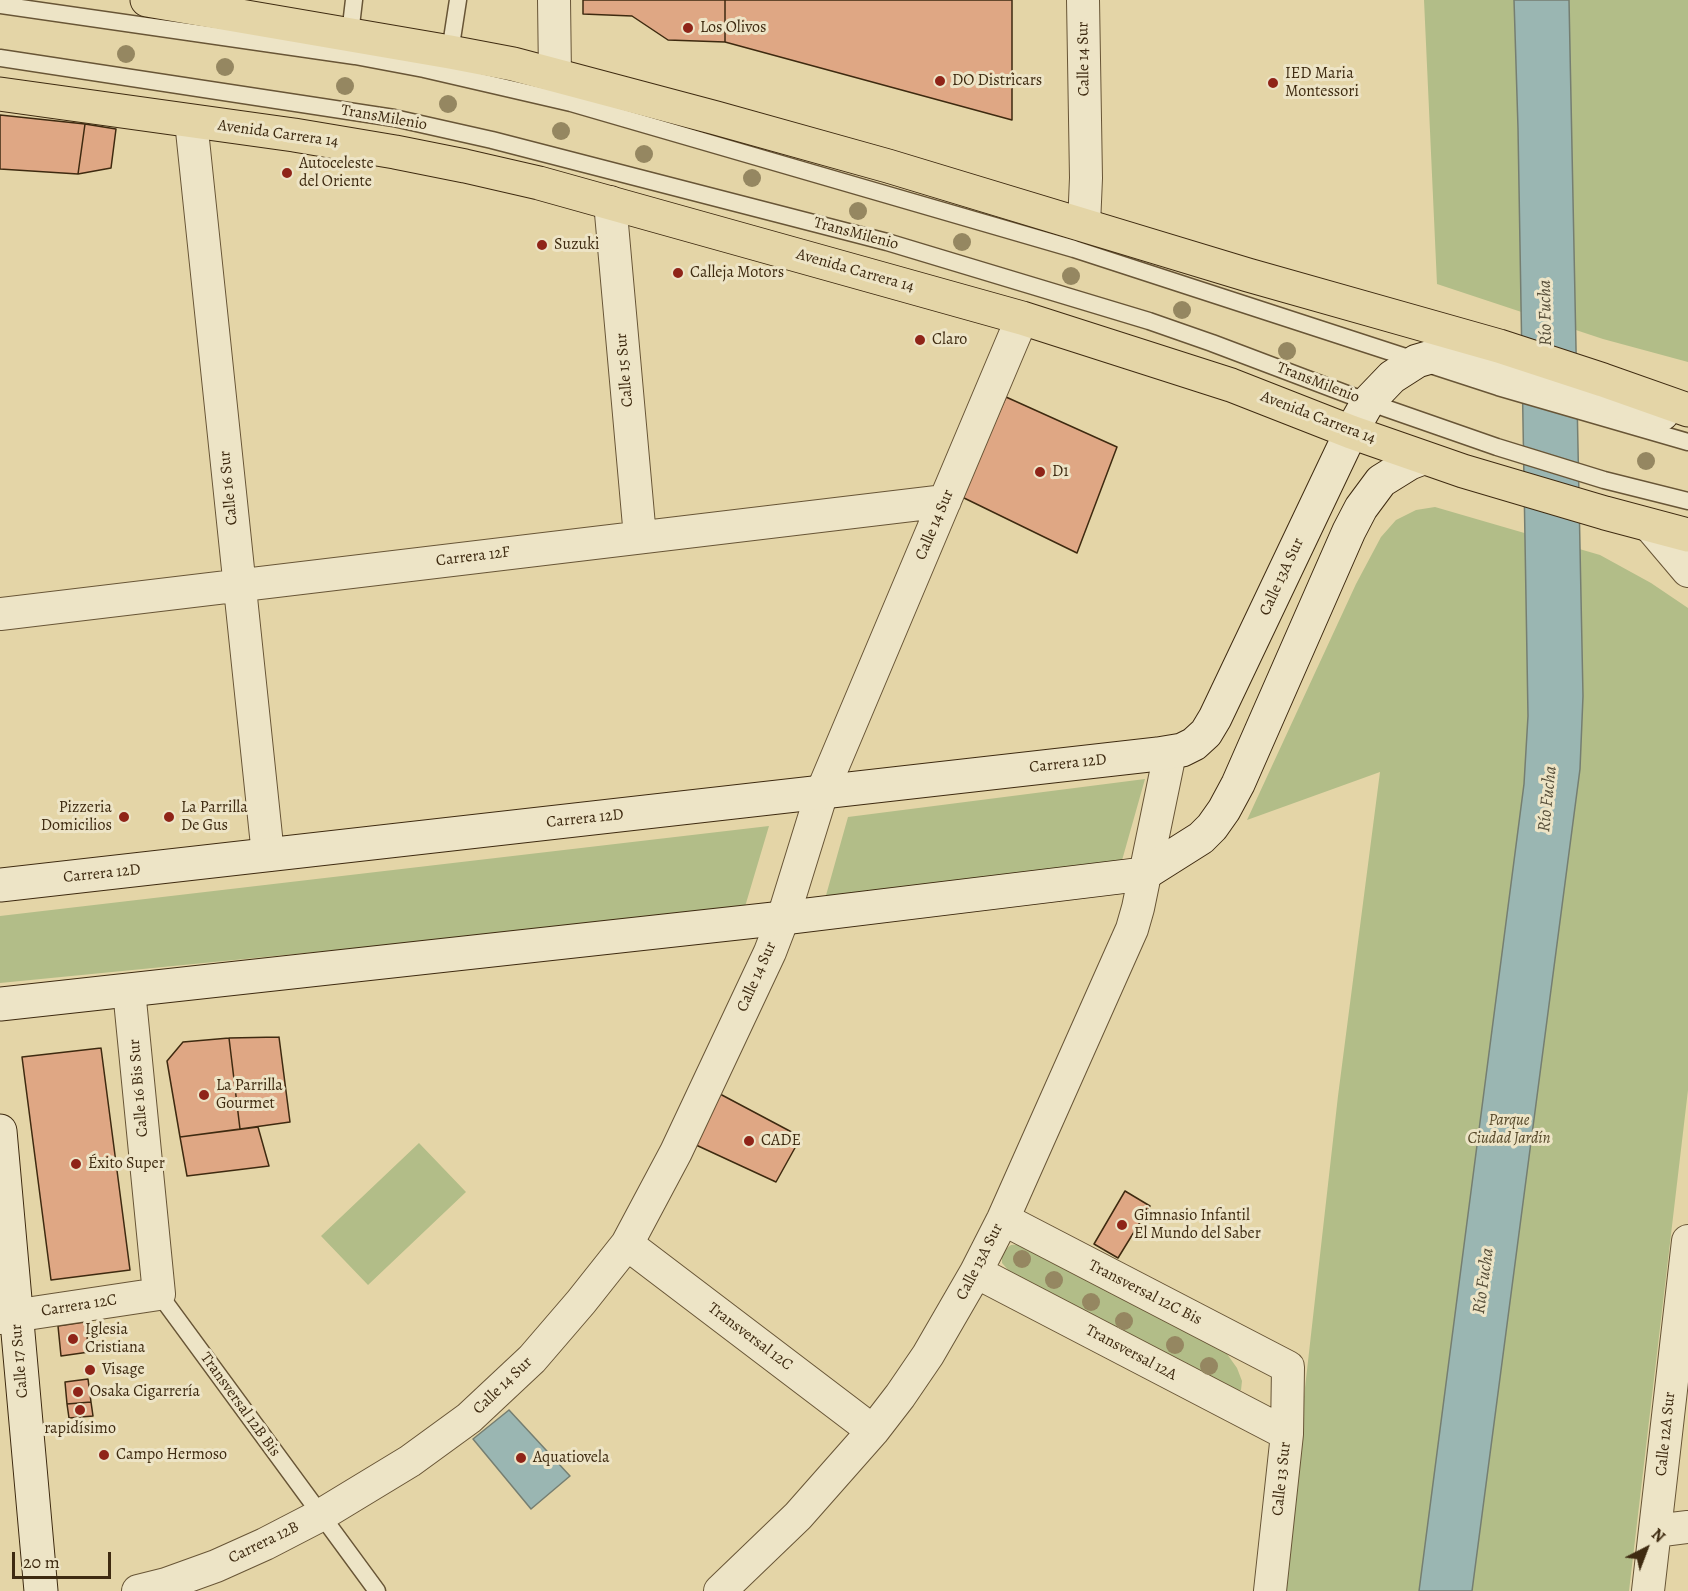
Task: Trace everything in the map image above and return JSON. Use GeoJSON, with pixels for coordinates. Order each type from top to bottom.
{"type":"FeatureCollection","features":[{"type":"Feature","properties":{"kind":"main road"},"geometry":{"type":"LineString","coordinates":[[147,0],[265,10],[350,34],[450,52],[555,75],[888,166],[1259,278],[1497,367],[1602,398],[1688,410]]}},
{"type":"Feature","properties":{"kind":"main road","name":"Avenida Carrera 14"},"geometry":{"type":"LineString","coordinates":[[0,94],[294,135],[407,154],[610,202],[1022,318],[1231,385],[1423,458],[1605,513],[1688,535]]}},
{"type":"Feature","properties":{"kind":"street"},"geometry":{"type":"LineString","coordinates":[[554,0],[555,75]]}},
{"type":"Feature","properties":{"kind":"street","name":"Calle 14 Sur"},"geometry":{"type":"LineString","coordinates":[[1083,0],[1086,177],[1084,225]]}},
{"type":"Feature","properties":{"kind":"street","name":"Calle 16 Sur"},"geometry":{"type":"LineString","coordinates":[[191,121],[268,855]]}},
{"type":"Feature","properties":{"kind":"street","name":"Calle 15 Sur"},"geometry":{"type":"LineString","coordinates":[[610,202],[640,537]]}},
{"type":"Feature","properties":{"kind":"street","name":"Calle 14 Sur"},"geometry":{"type":"LineString","coordinates":[[321,1515],[410,1461],[469,1418],[532,1359],[627,1244],[676,1152],[770,952],[783,918],[822,792],[1022,318]]}},
{"type":"Feature","properties":{"kind":"street","name":"Calle 13A Sur"},"geometry":{"type":"LineString","coordinates":[[720,1591],[798,1516],[873,1431],[928,1355],[976,1272],[1003,1219],[1126,945],[1138,908],[1170,753],[1194,744],[1206,733],[1215,718],[1351,432],[1368,402],[1392,377],[1416,361],[1441,354],[1497,367]]}},
{"type":"Feature","properties":{"kind":"street"},"geometry":{"type":"LineString","coordinates":[[1602,398],[1688,421]]}},
{"type":"Feature","properties":{"kind":"street"},"geometry":{"type":"LineString","coordinates":[[0,1004],[783,918],[1144,874],[1201,838],[1224,810],[1238,784],[1361,508],[1381,481],[1410,463],[1423,458]]}},
{"type":"Feature","properties":{"kind":"street","name":"Carrera 12F"},"geometry":{"type":"LineString","coordinates":[[0,614],[945,501]]}},
{"type":"Feature","properties":{"kind":"street"},"geometry":{"type":"LineString","coordinates":[[1648,525],[1688,571]]}},
{"type":"Feature","properties":{"kind":"street","name":"Carrera 12D"},"geometry":{"type":"LineString","coordinates":[[0,885],[1170,753]]}},
{"type":"Feature","properties":{"kind":"street","name":"Calle 16 Bis Sur"},"geometry":{"type":"LineString","coordinates":[[129,990],[159,1294]]}},
{"type":"Feature","properties":{"kind":"street","name":"Calle 17 Sur"},"geometry":{"type":"LineString","coordinates":[[0,1131],[8,1317],[40,1591]]}},
{"type":"Feature","properties":{"kind":"street","name":"Transversal 12C Bis"},"geometry":{"type":"LineString","coordinates":[[1003,1219],[1288,1367]]}},
{"type":"Feature","properties":{"kind":"street","name":"Transversal 12C"},"geometry":{"type":"LineString","coordinates":[[627,1244],[873,1431]]}},
{"type":"Feature","properties":{"kind":"street","name":"Calle 12A Sur"},"geometry":{"type":"LineString","coordinates":[[1648,1591],[1687,1250]]}},
{"type":"Feature","properties":{"kind":"street","name":"Transversal 12A"},"geometry":{"type":"LineString","coordinates":[[976,1272],[1287,1434]]}},
{"type":"Feature","properties":{"kind":"street","name":"Carrera 12C"},"geometry":{"type":"LineString","coordinates":[[8,1317],[159,1294]]}},
{"type":"Feature","properties":{"kind":"street","name":"Calle 13 Sur"},"geometry":{"type":"LineString","coordinates":[[1270,1591],[1287,1434],[1288,1367]]}},
{"type":"Feature","properties":{"kind":"street","name":"Carrera 12B"},"geometry":{"type":"LineString","coordinates":[[138,1591],[166,1584],[216,1566],[321,1515]]}},
{"type":"Feature","properties":{"kind":"street"},"geometry":{"type":"LineString","coordinates":[[1655,1531],[1688,1527]]}},
{"type":"Feature","properties":{"kind":"lane"},"geometry":{"type":"LineString","coordinates":[[350,34],[354,0]]}},
{"type":"Feature","properties":{"kind":"lane"},"geometry":{"type":"LineString","coordinates":[[450,52],[458,0]]}},
{"type":"Feature","properties":{"kind":"lane"},"geometry":{"type":"LineString","coordinates":[[0,5],[366,58],[571,103],[1062,246],[1416,361]]}},
{"type":"Feature","properties":{"kind":"lane","name":"TransMilenio"},"geometry":{"type":"LineString","coordinates":[[0,58],[394,118],[492,140],[887,242],[1149,321],[1497,447],[1604,480],[1688,501]]}},
{"type":"Feature","properties":{"kind":"lane"},"geometry":{"type":"LineString","coordinates":[[1602,398],[1688,442]]}},
{"type":"Feature","properties":{"kind":"lane","name":"Transversal 12B Bis"},"geometry":{"type":"LineString","coordinates":[[159,1294],[377,1591]]}},
{"type":"Feature","properties":{"kind":"green space"},"geometry":{"type":"Polygon","coordinates":[[[1424,0],[1688,0],[1688,362],[1603,339],[1437,284],[1424,0]]]}},
{"type":"Feature","properties":{"kind":"green space","name":"Parque Ciudad Jardín"},"geometry":{"type":"Polygon","coordinates":[[[1435,507],[1600,555],[1651,583],[1688,608],[1688,1090],[1629,1591],[1282,1591],[1338,1096],[1380,772],[1247,820],[1356,584],[1381,537],[1396,520],[1416,510],[1435,507]]]}},
{"type":"Feature","properties":{"kind":"green space"},"geometry":{"type":"Polygon","coordinates":[[[1145,779],[1119,871],[823,906],[848,817],[1145,779]]]}},
{"type":"Feature","properties":{"kind":"green space"},"geometry":{"type":"Polygon","coordinates":[[[769,826],[744,910],[0,983],[0,916],[769,826]]]}},
{"type":"Feature","properties":{"kind":"green space"},"geometry":{"type":"Polygon","coordinates":[[[419,1143],[466,1192],[368,1285],[321,1236],[419,1143]]]}},
{"type":"Feature","properties":{"kind":"green space"},"geometry":{"type":"Polygon","coordinates":[[[1023,1244],[1227,1354],[1237,1368],[1242,1381],[1241,1390],[1235,1392],[1009,1271],[1002,1263],[1002,1252],[1011,1245],[1023,1244]]]}},
{"type":"Feature","properties":{"kind":"water","name":"Río Fucha"},"geometry":{"type":"Polygon","coordinates":[[[1514,0],[1569,0],[1583,696],[1580,769],[1472,1591],[1419,1591],[1524,784],[1528,716],[1514,0]]]}},
{"type":"Feature","properties":{"kind":"water","name":"Aquatiovela"},"geometry":{"type":"Polygon","coordinates":[[[509,1410],[570,1476],[531,1509],[473,1439],[509,1410]]]}},
{"type":"Feature","properties":{"kind":"building","name":"Los Olivos"},"geometry":{"type":"Polygon","coordinates":[[[583,0],[725,0],[725,42],[668,40],[632,16],[583,14],[583,0]]]}},
{"type":"Feature","properties":{"kind":"building","name":"DO Districars"},"geometry":{"type":"Polygon","coordinates":[[[725,0],[1012,0],[1012,120],[725,42],[725,0]]]}},
{"type":"Feature","properties":{"kind":"building"},"geometry":{"type":"Polygon","coordinates":[[[0,115],[85,124],[78,174],[0,169],[0,115]]]}},
{"type":"Feature","properties":{"kind":"building"},"geometry":{"type":"Polygon","coordinates":[[[85,124],[116,129],[111,168],[78,174],[85,124]]]}},
{"type":"Feature","properties":{"kind":"building","name":"D1"},"geometry":{"type":"Polygon","coordinates":[[[1006,397],[1117,447],[1077,553],[962,497],[1006,397]]]}},
{"type":"Feature","properties":{"kind":"building"},"geometry":{"type":"Polygon","coordinates":[[[279,1037],[290,1122],[240,1129],[229,1038],[279,1037]]]}},
{"type":"Feature","properties":{"kind":"building","name":"La Parrilla Gourmet"},"geometry":{"type":"Polygon","coordinates":[[[229,1038],[240,1129],[180,1137],[167,1061],[183,1042],[229,1038]]]}},
{"type":"Feature","properties":{"kind":"building","name":"Éxito Super"},"geometry":{"type":"Polygon","coordinates":[[[101,1048],[130,1270],[51,1280],[22,1057],[101,1048]]]}},
{"type":"Feature","properties":{"kind":"building","name":"CADE"},"geometry":{"type":"Polygon","coordinates":[[[720,1094],[801,1137],[776,1182],[696,1145],[720,1094]]]}},
{"type":"Feature","properties":{"kind":"building"},"geometry":{"type":"Polygon","coordinates":[[[258,1127],[269,1166],[187,1176],[180,1137],[258,1127]]]}},
{"type":"Feature","properties":{"kind":"building","name":"Gimnasio Infantil El Mundo del Saber"},"geometry":{"type":"Polygon","coordinates":[[[1125,1191],[1150,1206],[1118,1258],[1094,1244],[1125,1191]]]}},
{"type":"Feature","properties":{"kind":"building","name":"Iglesia Cristiana"},"geometry":{"type":"Polygon","coordinates":[[[85,1322],[89,1352],[61,1356],[58,1326],[85,1322]]]}},
{"type":"Feature","properties":{"kind":"building","name":"Osaka Cigarrería"},"geometry":{"type":"Polygon","coordinates":[[[88,1379],[91,1402],[67,1404],[65,1382],[88,1379]]]}},
{"type":"Feature","properties":{"kind":"building","name":"rapidísimo"},"geometry":{"type":"Polygon","coordinates":[[[91,1402],[93,1416],[69,1418],[67,1404],[91,1402]]]}},
{"type":"Feature","properties":{"kind":"place","name":"Los Olivos"},"geometry":{"type":"Point","coordinates":[688,28]}},
{"type":"Feature","properties":{"kind":"place","name":"DO Districars"},"geometry":{"type":"Point","coordinates":[940,81]}},
{"type":"Feature","properties":{"kind":"place","name":"IED Maria Montessori"},"geometry":{"type":"Point","coordinates":[1273,83]}},
{"type":"Feature","properties":{"kind":"place","name":"Autoceleste del Oriente"},"geometry":{"type":"Point","coordinates":[287,173]}},
{"type":"Feature","properties":{"kind":"place","name":"Suzuki"},"geometry":{"type":"Point","coordinates":[542,245]}},
{"type":"Feature","properties":{"kind":"place","name":"Calleja Motors"},"geometry":{"type":"Point","coordinates":[678,273]}},
{"type":"Feature","properties":{"kind":"place","name":"Claro"},"geometry":{"type":"Point","coordinates":[920,340]}},
{"type":"Feature","properties":{"kind":"place","name":"D1"},"geometry":{"type":"Point","coordinates":[1040,472]}},
{"type":"Feature","properties":{"kind":"place","name":"Pizzeria Domicilios"},"geometry":{"type":"Point","coordinates":[124,817]}},
{"type":"Feature","properties":{"kind":"place","name":"La Parrilla De Gus"},"geometry":{"type":"Point","coordinates":[169,817]}},
{"type":"Feature","properties":{"kind":"place","name":"La Parrilla Gourmet"},"geometry":{"type":"Point","coordinates":[204,1095]}},
{"type":"Feature","properties":{"kind":"place","name":"CADE"},"geometry":{"type":"Point","coordinates":[749,1141]}},
{"type":"Feature","properties":{"kind":"place","name":"Éxito Super"},"geometry":{"type":"Point","coordinates":[76,1164]}},
{"type":"Feature","properties":{"kind":"place","name":"Gimnasio Infantil El Mundo del Saber"},"geometry":{"type":"Point","coordinates":[1122,1225]}},
{"type":"Feature","properties":{"kind":"place","name":"Iglesia Cristiana"},"geometry":{"type":"Point","coordinates":[73,1339]}},
{"type":"Feature","properties":{"kind":"place","name":"Visage"},"geometry":{"type":"Point","coordinates":[90,1370]}},
{"type":"Feature","properties":{"kind":"place","name":"Osaka Cigarrería"},"geometry":{"type":"Point","coordinates":[78,1392]}},
{"type":"Feature","properties":{"kind":"place","name":"rapidísimo"},"geometry":{"type":"Point","coordinates":[80,1410]}},
{"type":"Feature","properties":{"kind":"place","name":"Campo Hermoso"},"geometry":{"type":"Point","coordinates":[104,1455]}},
{"type":"Feature","properties":{"kind":"place","name":"Aquatiovela"},"geometry":{"type":"Point","coordinates":[521,1458]}}]}
